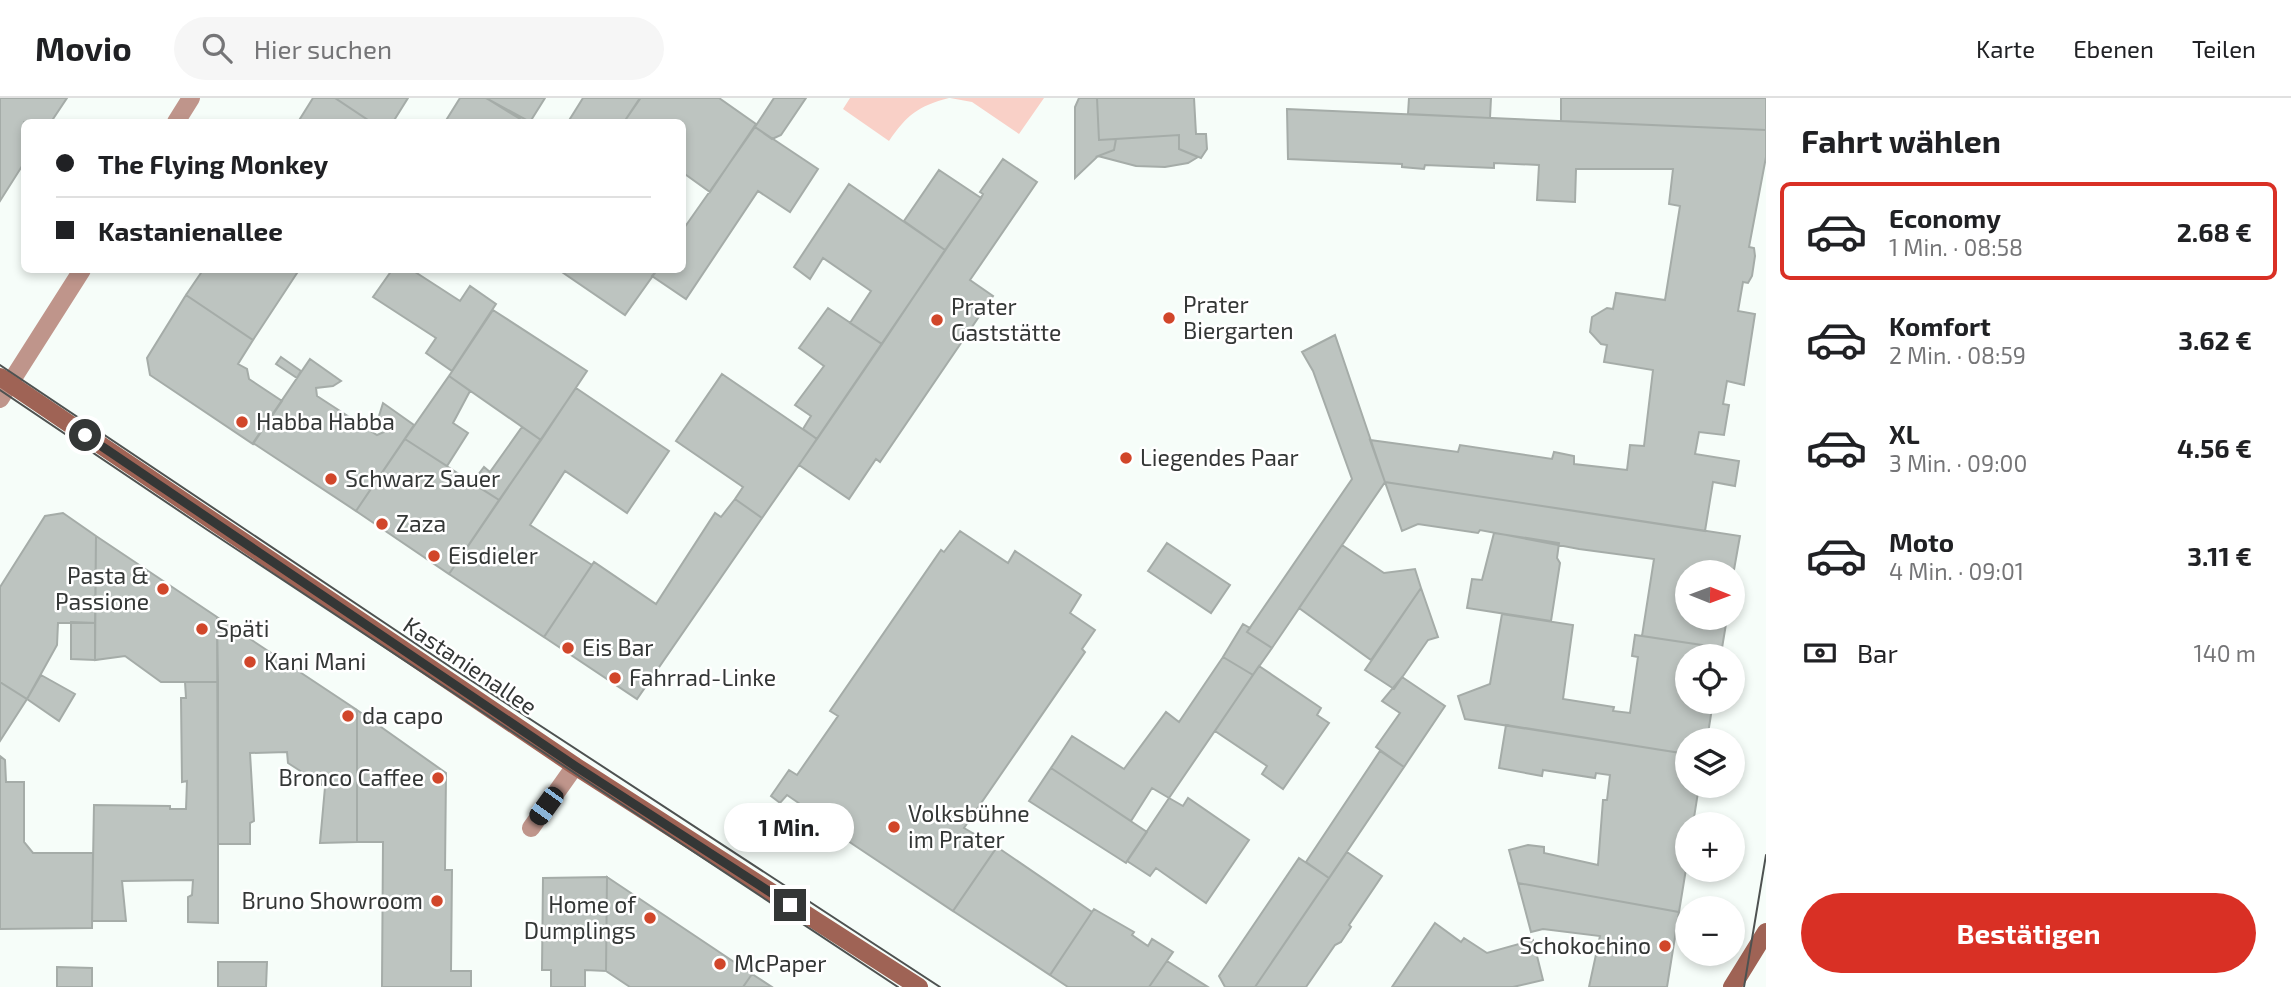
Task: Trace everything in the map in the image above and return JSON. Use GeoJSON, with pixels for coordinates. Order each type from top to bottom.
{"type":"FeatureCollection","features":[{"type":"Feature","properties":{"kind":"street"},"geometry":{"type":"LineString","coordinates":[[178,119],[191,98]]}},
{"type":"Feature","properties":{"kind":"street"},"geometry":{"type":"LineString","coordinates":[[3,386],[80,273]]}},
{"type":"Feature","properties":{"kind":"street","name":"Kastanienallee"},"geometry":{"type":"LineString","coordinates":[[3,386],[575,766],[919,987]]}},
{"type":"Feature","properties":{"kind":"street"},"geometry":{"type":"LineString","coordinates":[[531,828],[575,766]]}},
{"type":"Feature","properties":{"kind":"street"},"geometry":{"type":"LineString","coordinates":[[1732,987],[1766,932]]}},
{"type":"Feature","properties":{"kind":"shaded area"},"geometry":{"type":"Polygon","coordinates":[[[850,98],[949,98],[929,104],[914,113],[889,141],[843,109],[850,98]]]}},
{"type":"Feature","properties":{"kind":"shaded area"},"geometry":{"type":"Polygon","coordinates":[[[950,98],[1044,98],[1019,134],[972,102],[950,98]]]}},
{"type":"Feature","properties":{"kind":"building"},"geometry":{"type":"Polygon","coordinates":[[[0,98],[67,98],[53,119],[21,119],[21,168],[0,201],[0,98]]]}},
{"type":"Feature","properties":{"kind":"building"},"geometry":{"type":"Polygon","coordinates":[[[313,98],[335,98],[366,119],[300,119],[313,98]]]}},
{"type":"Feature","properties":{"kind":"building"},"geometry":{"type":"Polygon","coordinates":[[[335,98],[408,98],[395,119],[366,119],[335,98]]]}},
{"type":"Feature","properties":{"kind":"building"},"geometry":{"type":"Polygon","coordinates":[[[460,98],[486,98],[520,119],[447,119],[460,98]]]}},
{"type":"Feature","properties":{"kind":"building"},"geometry":{"type":"Polygon","coordinates":[[[486,98],[545,98],[532,119],[524,119],[486,98]]]}},
{"type":"Feature","properties":{"kind":"building"},"geometry":{"type":"Polygon","coordinates":[[[583,98],[640,99],[626,119],[570,119],[583,98]]]}},
{"type":"Feature","properties":{"kind":"building"},"geometry":{"type":"Polygon","coordinates":[[[640,98],[719,98],[756,124],[710,192],[686,175],[686,119],[626,119],[640,98]]]}},
{"type":"Feature","properties":{"kind":"building"},"geometry":{"type":"Polygon","coordinates":[[[774,98],[806,98],[781,135],[772,139],[755,127],[774,98]]]}},
{"type":"Feature","properties":{"kind":"building"},"geometry":{"type":"Polygon","coordinates":[[[1079,98],[1097,98],[1099,140],[1116,139],[1114,150],[1098,156],[1075,178],[1075,107],[1079,98]]]}},
{"type":"Feature","properties":{"kind":"building"},"geometry":{"type":"Polygon","coordinates":[[[1097,98],[1194,98],[1196,134],[1206,134],[1207,149],[1201,158],[1179,149],[1179,135],[1099,140],[1097,98]]]}},
{"type":"Feature","properties":{"kind":"building"},"geometry":{"type":"Polygon","coordinates":[[[1409,98],[1491,98],[1490,118],[1408,114],[1409,98]]]}},
{"type":"Feature","properties":{"kind":"building"},"geometry":{"type":"Polygon","coordinates":[[[1561,98],[1766,98],[1766,130],[1561,121],[1561,98]]]}},
{"type":"Feature","properties":{"kind":"building"},"geometry":{"type":"Polygon","coordinates":[[[1287,109],[1766,130],[1766,157],[1749,247],[1754,248],[1755,256],[1752,276],[1748,283],[1743,282],[1738,311],[1755,314],[1744,385],[1727,381],[1723,404],[1729,405],[1724,435],[1699,432],[1695,454],[1739,461],[1735,486],[1713,482],[1705,531],[1385,482],[1370,440],[1458,452],[1460,445],[1552,459],[1554,452],[1574,456],[1574,464],[1627,470],[1630,445],[1644,446],[1653,370],[1604,362],[1607,345],[1601,344],[1590,332],[1592,317],[1607,308],[1613,309],[1616,293],[1665,300],[1680,206],[1669,204],[1673,169],[1576,169],[1575,202],[1537,200],[1539,165],[1494,163],[1494,168],[1425,165],[1424,169],[1402,167],[1402,164],[1288,159],[1287,109]]]}},
{"type":"Feature","properties":{"kind":"building"},"geometry":{"type":"Polygon","coordinates":[[[755,127],[818,169],[790,212],[758,191],[686,299],[652,276],[654,273],[686,273],[686,225],[755,127]]]}},
{"type":"Feature","properties":{"kind":"building"},"geometry":{"type":"Polygon","coordinates":[[[1179,135],[1179,149],[1198,157],[1188,163],[1165,167],[1136,166],[1098,156],[1114,150],[1116,139],[1179,135]]]}},
{"type":"Feature","properties":{"kind":"building","name":"Prater Gaststätte"},"geometry":{"type":"Polygon","coordinates":[[[1003,159],[1037,182],[970,280],[993,296],[880,462],[876,459],[849,499],[799,465],[981,198],[983,194],[980,192],[1003,159]]]}},
{"type":"Feature","properties":{"kind":"building"},"geometry":{"type":"Polygon","coordinates":[[[939,170],[981,198],[945,250],[904,221],[939,170]]]}},
{"type":"Feature","properties":{"kind":"building"},"geometry":{"type":"Polygon","coordinates":[[[849,184],[945,250],[882,344],[850,323],[871,291],[823,258],[810,279],[794,267],[849,184]]]}},
{"type":"Feature","properties":{"kind":"building"},"geometry":{"type":"Polygon","coordinates":[[[201,273],[297,273],[253,340],[186,295],[201,273]]]}},
{"type":"Feature","properties":{"kind":"building"},"geometry":{"type":"Polygon","coordinates":[[[390,273],[417,273],[460,301],[470,286],[496,304],[452,371],[426,353],[436,338],[373,297],[390,273]]]}},
{"type":"Feature","properties":{"kind":"building"},"geometry":{"type":"Polygon","coordinates":[[[563,273],[655,273],[625,315],[563,273]]]}},
{"type":"Feature","properties":{"kind":"building"},"geometry":{"type":"Polygon","coordinates":[[[186,295],[253,340],[238,364],[247,369],[249,379],[282,401],[253,444],[150,375],[147,358],[186,295]]]}},
{"type":"Feature","properties":{"kind":"building"},"geometry":{"type":"Polygon","coordinates":[[[828,308],[882,344],[817,439],[803,429],[811,416],[795,405],[824,366],[799,348],[828,308]]]}},
{"type":"Feature","properties":{"kind":"building"},"geometry":{"type":"Polygon","coordinates":[[[493,310],[587,371],[541,440],[449,376],[493,310]]]}},
{"type":"Feature","properties":{"kind":"building"},"geometry":{"type":"Polygon","coordinates":[[[1335,335],[1385,482],[1272,648],[1247,632],[1352,479],[1313,371],[1302,352],[1335,335]]]}},
{"type":"Feature","properties":{"kind":"building"},"geometry":{"type":"Polygon","coordinates":[[[281,357],[301,371],[297,378],[276,364],[281,357]]]}},
{"type":"Feature","properties":{"kind":"building"},"geometry":{"type":"Polygon","coordinates":[[[310,359],[341,381],[333,386],[316,388],[317,396],[377,435],[384,432],[379,416],[383,403],[414,425],[356,511],[253,443],[310,359]]]}},
{"type":"Feature","properties":{"kind":"building"},"geometry":{"type":"Polygon","coordinates":[[[722,374],[817,439],[762,518],[735,499],[743,487],[676,441],[722,374]]]}},
{"type":"Feature","properties":{"kind":"building"},"geometry":{"type":"Polygon","coordinates":[[[449,376],[470,391],[453,423],[468,433],[447,466],[405,439],[449,376]]]}},
{"type":"Feature","properties":{"kind":"building"},"geometry":{"type":"Polygon","coordinates":[[[576,388],[669,451],[627,513],[565,471],[530,525],[592,565],[544,637],[449,574],[576,388]]]}},
{"type":"Feature","properties":{"kind":"building"},"geometry":{"type":"Polygon","coordinates":[[[522,427],[541,440],[499,500],[472,483],[484,467],[490,472],[522,427]]]}},
{"type":"Feature","properties":{"kind":"building"},"geometry":{"type":"Polygon","coordinates":[[[405,439],[499,500],[449,574],[356,511],[405,439]]]}},
{"type":"Feature","properties":{"kind":"building"},"geometry":{"type":"Polygon","coordinates":[[[1385,482],[1740,536],[1736,560],[1675,560],[1675,630],[1725,630],[1723,644],[1695,644],[1642,636],[1654,559],[1579,549],[1480,530],[1478,533],[1418,524],[1402,531],[1385,482]]]}},
{"type":"Feature","properties":{"kind":"building"},"geometry":{"type":"Polygon","coordinates":[[[735,499],[762,518],[637,699],[544,637],[594,562],[656,604],[715,513],[721,517],[735,499]]]}},
{"type":"Feature","properties":{"kind":"building"},"geometry":{"type":"Polygon","coordinates":[[[63,513],[96,536],[95,623],[58,623],[57,645],[27,699],[0,682],[0,587],[45,516],[63,513]]]}},
{"type":"Feature","properties":{"kind":"building"},"geometry":{"type":"Polygon","coordinates":[[[960,531],[1008,563],[1015,551],[1081,595],[1070,613],[1095,630],[1082,649],[1085,652],[964,828],[997,847],[953,911],[824,825],[820,830],[811,824],[816,815],[787,795],[780,803],[771,796],[789,770],[797,775],[838,716],[830,711],[941,550],[944,552],[960,531]]]}},
{"type":"Feature","properties":{"kind":"building"},"geometry":{"type":"Polygon","coordinates":[[[1494,533],[1559,543],[1557,558],[1560,563],[1551,621],[1467,608],[1472,579],[1482,580],[1494,533]]]}},
{"type":"Feature","properties":{"kind":"building"},"geometry":{"type":"Polygon","coordinates":[[[96,536],[217,617],[218,682],[161,682],[125,656],[95,660],[96,536]]]}},
{"type":"Feature","properties":{"kind":"building"},"geometry":{"type":"Polygon","coordinates":[[[1167,543],[1230,585],[1211,613],[1148,571],[1167,543]]]}},
{"type":"Feature","properties":{"kind":"building"},"geometry":{"type":"Polygon","coordinates":[[[1342,545],[1384,573],[1415,569],[1421,588],[1371,660],[1299,608],[1342,545]]]}},
{"type":"Feature","properties":{"kind":"building"},"geometry":{"type":"Polygon","coordinates":[[[1421,588],[1438,637],[1428,640],[1394,689],[1365,670],[1421,588]]]}},
{"type":"Feature","properties":{"kind":"building"},"geometry":{"type":"Polygon","coordinates":[[[1502,614],[1573,625],[1563,699],[1614,707],[1613,711],[1630,713],[1638,657],[1632,656],[1635,635],[1695,644],[1675,644],[1675,714],[1711,714],[1709,728],[1675,728],[1675,752],[1465,719],[1458,696],[1490,684],[1502,614]]]}},
{"type":"Feature","properties":{"kind":"building"},"geometry":{"type":"Polygon","coordinates":[[[217,617],[357,710],[357,842],[320,843],[325,787],[288,763],[287,752],[250,753],[254,821],[250,823],[250,844],[218,844],[217,617]]]}},
{"type":"Feature","properties":{"kind":"building"},"geometry":{"type":"Polygon","coordinates":[[[71,622],[95,623],[95,660],[71,659],[71,622]]]}},
{"type":"Feature","properties":{"kind":"building"},"geometry":{"type":"Polygon","coordinates":[[[1243,624],[1250,628],[1247,632],[1272,648],[1253,675],[1223,657],[1243,624]]]}},
{"type":"Feature","properties":{"kind":"building"},"geometry":{"type":"Polygon","coordinates":[[[1223,657],[1253,675],[1169,798],[1152,788],[1131,821],[1051,768],[1072,736],[1124,769],[1166,712],[1179,722],[1223,657]]]}},
{"type":"Feature","properties":{"kind":"building"},"geometry":{"type":"Polygon","coordinates":[[[1259,666],[1321,708],[1317,715],[1329,723],[1283,789],[1262,774],[1267,766],[1215,731],[1259,666]]]}},
{"type":"Feature","properties":{"kind":"building"},"geometry":{"type":"Polygon","coordinates":[[[41,675],[75,694],[59,721],[27,699],[41,675]]]}},
{"type":"Feature","properties":{"kind":"building"},"geometry":{"type":"Polygon","coordinates":[[[1402,677],[1445,706],[1404,767],[1376,747],[1400,713],[1382,701],[1402,677]]]}},
{"type":"Feature","properties":{"kind":"building"},"geometry":{"type":"Polygon","coordinates":[[[0,682],[27,699],[0,741],[0,682]]]}},
{"type":"Feature","properties":{"kind":"building"},"geometry":{"type":"Polygon","coordinates":[[[185,682],[218,682],[218,923],[188,922],[188,897],[192,895],[193,880],[122,881],[126,921],[92,921],[94,805],[170,806],[170,809],[186,809],[187,781],[182,782],[181,698],[186,698],[185,682]]]}},
{"type":"Feature","properties":{"kind":"building"},"geometry":{"type":"Polygon","coordinates":[[[357,710],[446,773],[445,870],[452,870],[451,971],[471,971],[471,987],[382,987],[383,842],[357,842],[357,710]]]}},
{"type":"Feature","properties":{"kind":"building"},"geometry":{"type":"Polygon","coordinates":[[[1506,725],[1675,752],[1675,798],[1697,798],[1695,812],[1675,812],[1675,882],[1684,882],[1682,896],[1675,896],[1675,911],[1518,883],[1509,850],[1528,845],[1544,847],[1544,853],[1598,865],[1603,800],[1607,800],[1610,775],[1596,773],[1595,778],[1543,770],[1542,776],[1499,768],[1506,725]]]}},
{"type":"Feature","properties":{"kind":"building"},"geometry":{"type":"Polygon","coordinates":[[[1380,751],[1404,767],[1329,878],[1306,862],[1380,751]]]}},
{"type":"Feature","properties":{"kind":"building"},"geometry":{"type":"Polygon","coordinates":[[[0,756],[5,760],[6,782],[24,782],[24,842],[33,853],[93,853],[92,928],[0,929],[0,756]]]}},
{"type":"Feature","properties":{"kind":"building"},"geometry":{"type":"Polygon","coordinates":[[[1051,768],[1147,832],[1126,863],[1029,801],[1051,768]]]}},
{"type":"Feature","properties":{"kind":"building"},"geometry":{"type":"Polygon","coordinates":[[[1169,798],[1183,806],[1188,798],[1249,840],[1206,903],[1156,868],[1150,876],[1127,861],[1169,798]]]}},
{"type":"Feature","properties":{"kind":"building"},"geometry":{"type":"Polygon","coordinates":[[[997,847],[1092,912],[1050,975],[953,911],[997,847]]]}},
{"type":"Feature","properties":{"kind":"building"},"geometry":{"type":"Polygon","coordinates":[[[1347,852],[1382,876],[1349,925],[1351,927],[1341,942],[1335,945],[1306,987],[1255,987],[1347,852]]]}},
{"type":"Feature","properties":{"kind":"building"},"geometry":{"type":"Polygon","coordinates":[[[1299,858],[1329,878],[1255,987],[1225,987],[1219,976],[1299,858]]]}},
{"type":"Feature","properties":{"kind":"building"},"geometry":{"type":"Polygon","coordinates":[[[607,877],[752,974],[743,987],[630,987],[606,971],[607,877]]]}},
{"type":"Feature","properties":{"kind":"building"},"geometry":{"type":"Polygon","coordinates":[[[607,877],[606,971],[585,970],[585,987],[551,987],[551,970],[542,970],[543,878],[607,877]]]}},
{"type":"Feature","properties":{"kind":"building"},"geometry":{"type":"Polygon","coordinates":[[[1518,883],[1675,911],[1675,937],[1667,987],[1589,987],[1600,936],[1543,929],[1531,932],[1518,883]]]}},
{"type":"Feature","properties":{"kind":"building"},"geometry":{"type":"Polygon","coordinates":[[[1094,909],[1134,932],[1132,935],[1148,946],[1152,939],[1173,952],[1149,987],[1068,987],[1050,975],[1094,909]]]}},
{"type":"Feature","properties":{"kind":"building"},"geometry":{"type":"Polygon","coordinates":[[[1435,923],[1461,942],[1464,938],[1487,953],[1533,940],[1543,980],[1513,987],[1392,987],[1435,923]]]}},
{"type":"Feature","properties":{"kind":"building"},"geometry":{"type":"Polygon","coordinates":[[[1167,961],[1208,987],[1149,987],[1167,961]]]}},
{"type":"Feature","properties":{"kind":"building"},"geometry":{"type":"Polygon","coordinates":[[[218,962],[267,962],[266,987],[218,987],[218,962]]]}},
{"type":"Feature","properties":{"kind":"building"},"geometry":{"type":"Polygon","coordinates":[[[57,967],[92,968],[92,987],[57,987],[57,967]]]}},
{"type":"Feature","properties":{"kind":"building"},"geometry":{"type":"Polygon","coordinates":[[[752,974],[772,987],[743,987],[752,974]]]}},
{"type":"Feature","properties":{"kind":"tram line"},"geometry":{"type":"LineString","coordinates":[[0,365],[452,668],[940,987]]}},
{"type":"Feature","properties":{"kind":"tram line"},"geometry":{"type":"LineString","coordinates":[[0,390],[898,987]]}},
{"type":"Feature","properties":{"kind":"tram line"},"geometry":{"type":"LineString","coordinates":[[1744,987],[1766,855]]}},
{"type":"Feature","properties":{"kind":"place","name":"Prater Biergarten"},"geometry":{"type":"Point","coordinates":[1169,318]}},
{"type":"Feature","properties":{"kind":"place","name":"Prater Gaststätte"},"geometry":{"type":"Point","coordinates":[937,320]}},
{"type":"Feature","properties":{"kind":"place","name":"Habba Habba"},"geometry":{"type":"Point","coordinates":[242,422]}},
{"type":"Feature","properties":{"kind":"place","name":"Liegendes Paar"},"geometry":{"type":"Point","coordinates":[1126,458]}},
{"type":"Feature","properties":{"kind":"place","name":"Schwarz Sauer"},"geometry":{"type":"Point","coordinates":[331,479]}},
{"type":"Feature","properties":{"kind":"place","name":"Zaza"},"geometry":{"type":"Point","coordinates":[382,524]}},
{"type":"Feature","properties":{"kind":"place","name":"Eisdieler"},"geometry":{"type":"Point","coordinates":[434,556]}},
{"type":"Feature","properties":{"kind":"place","name":"Pasta & Passione"},"geometry":{"type":"Point","coordinates":[163,589]}},
{"type":"Feature","properties":{"kind":"place","name":"Späti"},"geometry":{"type":"Point","coordinates":[202,629]}},
{"type":"Feature","properties":{"kind":"place","name":"Eis Bar"},"geometry":{"type":"Point","coordinates":[568,648]}},
{"type":"Feature","properties":{"kind":"place","name":"Kani Mani"},"geometry":{"type":"Point","coordinates":[250,662]}},
{"type":"Feature","properties":{"kind":"place","name":"Fahrrad-Linke"},"geometry":{"type":"Point","coordinates":[615,678]}},
{"type":"Feature","properties":{"kind":"place","name":"da capo"},"geometry":{"type":"Point","coordinates":[348,716]}},
{"type":"Feature","properties":{"kind":"place","name":"Bronco Caffee"},"geometry":{"type":"Point","coordinates":[438,778]}},
{"type":"Feature","properties":{"kind":"place","name":"Volksbühne im Prater"},"geometry":{"type":"Point","coordinates":[894,827]}},
{"type":"Feature","properties":{"kind":"place","name":"Bruno Showroom"},"geometry":{"type":"Point","coordinates":[437,901]}},
{"type":"Feature","properties":{"kind":"place","name":"Home of Dumplings"},"geometry":{"type":"Point","coordinates":[650,918]}},
{"type":"Feature","properties":{"kind":"place","name":"Schokochino"},"geometry":{"type":"Point","coordinates":[1665,946]}},
{"type":"Feature","properties":{"kind":"place","name":"McPaper"},"geometry":{"type":"Point","coordinates":[720,964]}},
{"type":"Feature","properties":{"kind":"route"},"geometry":{"type":"LineString","coordinates":[[85,435],[575,766],[790,905]]}}]}
